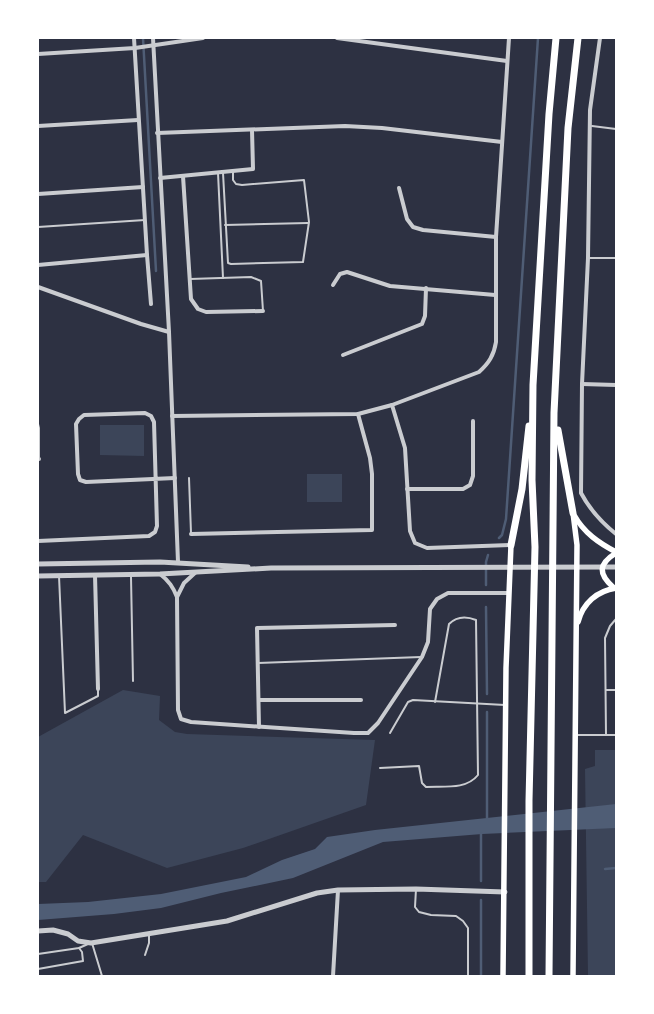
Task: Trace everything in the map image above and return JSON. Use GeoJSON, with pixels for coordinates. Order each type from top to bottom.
{"type":"FeatureCollection","features":[{"type":"Feature","properties":{"kind":"highway"},"geometry":{"type":"LineString","coordinates":[[511,545],[522,489],[533,386],[549,114],[556,38]]}},
{"type":"Feature","properties":{"kind":"highway"},"geometry":{"type":"LineString","coordinates":[[549,976],[554,413],[568,128],[578,38]]}},
{"type":"Feature","properties":{"kind":"highway"},"geometry":{"type":"LineString","coordinates":[[529,976],[529,801],[536,547],[532,480],[533,386]]}},
{"type":"Feature","properties":{"kind":"highway"},"geometry":{"type":"LineString","coordinates":[[554,413],[573,513]]}},
{"type":"Feature","properties":{"kind":"main road"},"geometry":{"type":"LineString","coordinates":[[573,513],[580,525],[597,542],[616,553],[606,559],[603,564],[606,581],[615,588]]}},
{"type":"Feature","properties":{"kind":"main road"},"geometry":{"type":"LineString","coordinates":[[573,513],[577,545],[573,976]]}},
{"type":"Feature","properties":{"kind":"main road"},"geometry":{"type":"LineString","coordinates":[[503,976],[506,705],[511,545]]}},
{"type":"Feature","properties":{"kind":"main road"},"geometry":{"type":"LineString","coordinates":[[575,633],[581,612],[588,602],[597,595],[615,588]]}},
{"type":"Feature","properties":{"kind":"street"},"geometry":{"type":"LineString","coordinates":[[134,38],[151,304]]}},
{"type":"Feature","properties":{"kind":"street"},"geometry":{"type":"LineString","coordinates":[[153,38],[169,332],[178,562]]}},
{"type":"Feature","properties":{"kind":"street"},"geometry":{"type":"LineString","coordinates":[[38,54],[135,48],[203,38]]}},
{"type":"Feature","properties":{"kind":"street"},"geometry":{"type":"LineString","coordinates":[[340,38],[507,61]]}},
{"type":"Feature","properties":{"kind":"street"},"geometry":{"type":"LineString","coordinates":[[172,416],[358,414],[392,405],[478,372],[488,363],[494,353],[496,342],[496,237],[510,38]]}},
{"type":"Feature","properties":{"kind":"street"},"geometry":{"type":"LineString","coordinates":[[600,38],[590,110],[588,258],[582,384],[581,493],[598,519],[616,534]]}},
{"type":"Feature","properties":{"kind":"street"},"geometry":{"type":"LineString","coordinates":[[38,126],[138,120]]}},
{"type":"Feature","properties":{"kind":"street"},"geometry":{"type":"LineString","coordinates":[[157,133],[345,126],[382,128],[502,142]]}},
{"type":"Feature","properties":{"kind":"street"},"geometry":{"type":"LineString","coordinates":[[160,178],[253,170],[252,130]]}},
{"type":"Feature","properties":{"kind":"street"},"geometry":{"type":"LineString","coordinates":[[183,176],[191,299],[198,310],[206,312],[263,312]]}},
{"type":"Feature","properties":{"kind":"street"},"geometry":{"type":"LineString","coordinates":[[38,194],[143,187]]}},
{"type":"Feature","properties":{"kind":"street"},"geometry":{"type":"LineString","coordinates":[[399,188],[408,219],[413,227],[423,230],[496,237]]}},
{"type":"Feature","properties":{"kind":"street"},"geometry":{"type":"LineString","coordinates":[[38,265],[147,255]]}},
{"type":"Feature","properties":{"kind":"street"},"geometry":{"type":"LineString","coordinates":[[333,285],[340,274],[347,272],[390,286],[495,295]]}},
{"type":"Feature","properties":{"kind":"street"},"geometry":{"type":"LineString","coordinates":[[38,287],[141,324],[169,332]]}},
{"type":"Feature","properties":{"kind":"street"},"geometry":{"type":"LineString","coordinates":[[343,355],[422,324],[425,316],[426,288]]}},
{"type":"Feature","properties":{"kind":"street"},"geometry":{"type":"LineString","coordinates":[[582,384],[616,385]]}},
{"type":"Feature","properties":{"kind":"street"},"geometry":{"type":"LineString","coordinates":[[392,405],[405,448],[410,531],[415,542],[427,548],[511,545]]}},
{"type":"Feature","properties":{"kind":"street"},"geometry":{"type":"LineString","coordinates":[[38,541],[149,536],[157,526],[157,480],[154,422],[151,416],[145,414],[84,415],[78,419],[76,424],[78,474],[80,480],[86,482],[157,480],[175,478]]}},
{"type":"Feature","properties":{"kind":"street"},"geometry":{"type":"LineString","coordinates":[[191,534],[372,530],[372,474],[370,458],[358,414]]}},
{"type":"Feature","properties":{"kind":"street"},"geometry":{"type":"LineString","coordinates":[[407,489],[463,488],[470,485],[473,476],[473,421]]}},
{"type":"Feature","properties":{"kind":"street"},"geometry":{"type":"LineString","coordinates":[[38,564],[178,562],[271,568]]}},
{"type":"Feature","properties":{"kind":"street"},"geometry":{"type":"LineString","coordinates":[[38,576],[160,574],[271,568],[616,567]]}},
{"type":"Feature","properties":{"kind":"street"},"geometry":{"type":"LineString","coordinates":[[177,598],[184,583],[196,572]]}},
{"type":"Feature","properties":{"kind":"street"},"geometry":{"type":"LineString","coordinates":[[160,574],[174,588],[177,598],[178,710],[181,719],[191,722],[259,727],[368,733],[378,723],[422,657],[428,642],[430,609],[437,599],[448,593],[509,594]]}},
{"type":"Feature","properties":{"kind":"street"},"geometry":{"type":"LineString","coordinates":[[95,575],[98,689]]}},
{"type":"Feature","properties":{"kind":"street"},"geometry":{"type":"LineString","coordinates":[[259,727],[257,628],[395,625]]}},
{"type":"Feature","properties":{"kind":"street"},"geometry":{"type":"LineString","coordinates":[[259,700],[361,700]]}},
{"type":"Feature","properties":{"kind":"street"},"geometry":{"type":"LineString","coordinates":[[38,931],[53,930],[68,934],[78,941],[92,942],[227,921],[317,893],[338,890],[416,889],[505,892]]}},
{"type":"Feature","properties":{"kind":"street"},"geometry":{"type":"LineString","coordinates":[[333,976],[338,890]]}},
{"type":"Feature","properties":{"kind":"lane"},"geometry":{"type":"LineString","coordinates":[[590,126],[616,129]]}},
{"type":"Feature","properties":{"kind":"lane"},"geometry":{"type":"LineString","coordinates":[[223,173],[228,263],[303,262],[309,222],[304,180],[242,185],[236,184],[233,180],[233,172]]}},
{"type":"Feature","properties":{"kind":"lane"},"geometry":{"type":"LineString","coordinates":[[218,173],[223,278]]}},
{"type":"Feature","properties":{"kind":"lane"},"geometry":{"type":"LineString","coordinates":[[38,227],[145,220]]}},
{"type":"Feature","properties":{"kind":"lane"},"geometry":{"type":"LineString","coordinates":[[225,225],[309,222]]}},
{"type":"Feature","properties":{"kind":"lane"},"geometry":{"type":"LineString","coordinates":[[588,258],[616,258]]}},
{"type":"Feature","properties":{"kind":"lane"},"geometry":{"type":"LineString","coordinates":[[189,279],[251,277],[261,281],[263,312]]}},
{"type":"Feature","properties":{"kind":"lane"},"geometry":{"type":"LineString","coordinates":[[38,424],[38,459]]}},
{"type":"Feature","properties":{"kind":"lane"},"geometry":{"type":"LineString","coordinates":[[190,478],[191,534]]}},
{"type":"Feature","properties":{"kind":"lane"},"geometry":{"type":"LineString","coordinates":[[131,574],[133,682]]}},
{"type":"Feature","properties":{"kind":"lane"},"geometry":{"type":"LineString","coordinates":[[59,576],[65,713],[98,696],[98,689]]}},
{"type":"Feature","properties":{"kind":"lane"},"geometry":{"type":"LineString","coordinates":[[380,768],[419,766],[422,783],[426,787],[465,786],[478,775],[476,620],[468,617],[453,620],[449,624],[434,702]]}},
{"type":"Feature","properties":{"kind":"lane"},"geometry":{"type":"LineString","coordinates":[[606,735],[606,638],[610,626],[616,619]]}},
{"type":"Feature","properties":{"kind":"lane"},"geometry":{"type":"LineString","coordinates":[[258,663],[422,657]]}},
{"type":"Feature","properties":{"kind":"lane"},"geometry":{"type":"LineString","coordinates":[[606,690],[616,690]]}},
{"type":"Feature","properties":{"kind":"lane"},"geometry":{"type":"LineString","coordinates":[[390,732],[408,702],[413,700],[506,705]]}},
{"type":"Feature","properties":{"kind":"lane"},"geometry":{"type":"LineString","coordinates":[[575,735],[616,735]]}},
{"type":"Feature","properties":{"kind":"lane"},"geometry":{"type":"LineString","coordinates":[[416,889],[415,907],[418,912],[431,915],[456,916],[468,928],[468,976]]}},
{"type":"Feature","properties":{"kind":"lane"},"geometry":{"type":"LineString","coordinates":[[145,955],[149,943],[149,933]]}},
{"type":"Feature","properties":{"kind":"lane"},"geometry":{"type":"LineString","coordinates":[[38,954],[79,948],[92,942],[102,976]]}},
{"type":"Feature","properties":{"kind":"lane"},"geometry":{"type":"LineString","coordinates":[[38,970],[83,961],[82,952],[79,948]]}},
{"type":"Feature","properties":{"kind":"shaded area"},"geometry":{"type":"Polygon","coordinates":[[[100,425],[144,425],[144,456],[100,455],[100,425]]]}},
{"type":"Feature","properties":{"kind":"shaded area"},"geometry":{"type":"Polygon","coordinates":[[[307,474],[342,474],[342,502],[307,502],[307,474]]]}},
{"type":"Feature","properties":{"kind":"shaded area"},"geometry":{"type":"Polygon","coordinates":[[[123,690],[160,696],[159,720],[175,732],[187,734],[375,740],[366,805],[243,848],[167,868],[83,835],[46,882],[38,882],[38,737],[123,690]]]}},
{"type":"Feature","properties":{"kind":"shaded area"},"geometry":{"type":"Polygon","coordinates":[[[595,750],[616,750],[616,976],[588,976],[585,769],[595,766],[595,750]]]}},
{"type":"Feature","properties":{"kind":"shaded area"},"geometry":{"type":"Polygon","coordinates":[[[616,804],[616,828],[482,834],[383,842],[293,878],[161,908],[38,920],[38,904],[88,902],[161,894],[246,877],[282,860],[315,849],[327,837],[375,830],[616,804]]]}},
{"type":"Feature","properties":{"kind":"waterway"},"geometry":{"type":"LineString","coordinates":[[143,38],[156,271]]}},
{"type":"Feature","properties":{"kind":"waterway"},"geometry":{"type":"LineString","coordinates":[[499,538],[502,535],[506,519],[538,38]]}},
{"type":"Feature","properties":{"kind":"waterway"},"geometry":{"type":"LineString","coordinates":[[486,585],[486,562],[488,555]]}},
{"type":"Feature","properties":{"kind":"waterway"},"geometry":{"type":"LineString","coordinates":[[486,607],[487,694]]}},
{"type":"Feature","properties":{"kind":"waterway"},"geometry":{"type":"LineString","coordinates":[[487,712],[487,818]]}},
{"type":"Feature","properties":{"kind":"waterway"},"geometry":{"type":"LineString","coordinates":[[481,833],[481,881]]}},
{"type":"Feature","properties":{"kind":"waterway"},"geometry":{"type":"LineString","coordinates":[[605,869],[616,868]]}},
{"type":"Feature","properties":{"kind":"waterway"},"geometry":{"type":"LineString","coordinates":[[481,900],[481,976]]}}]}
